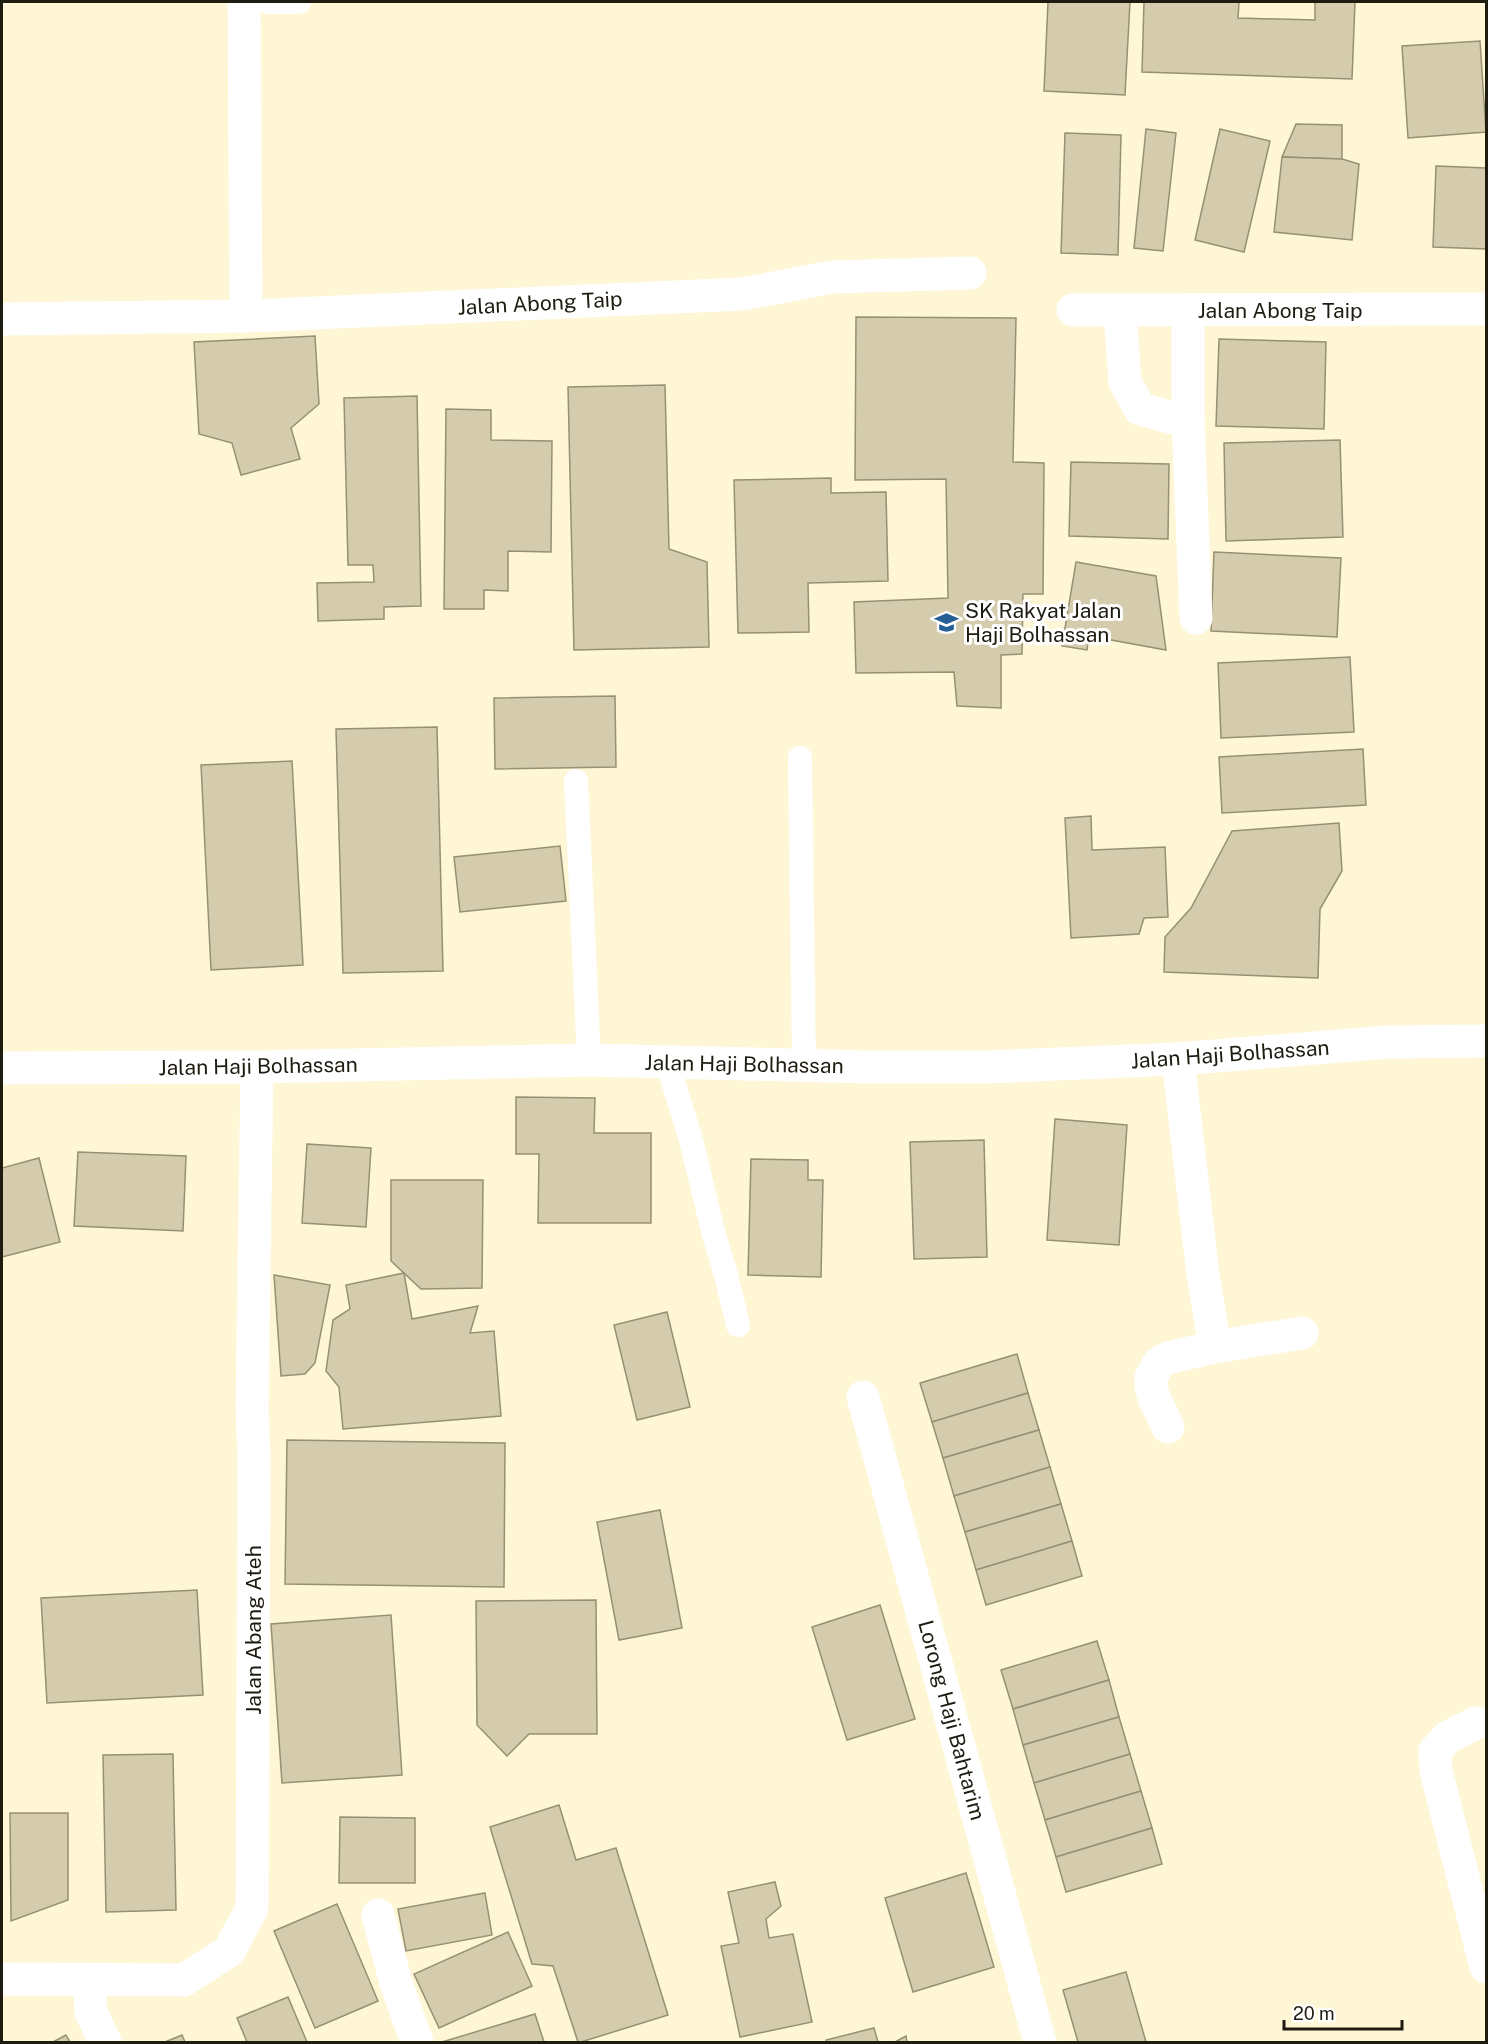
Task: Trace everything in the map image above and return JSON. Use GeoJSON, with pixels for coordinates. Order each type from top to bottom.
{"type":"FeatureCollection","features":[{"type":"Feature","properties":{"kind":"street"},"geometry":{"type":"LineString","coordinates":[[244,2],[246,316]]}},
{"type":"Feature","properties":{"kind":"street","name":"Jalan Abong Taip"},"geometry":{"type":"LineString","coordinates":[[2,319],[246,316],[743,294],[832,277],[970,273]]}},
{"type":"Feature","properties":{"kind":"street","name":"Jalan Abong Taip"},"geometry":{"type":"LineString","coordinates":[[1073,310],[1486,309]]}},
{"type":"Feature","properties":{"kind":"street"},"geometry":{"type":"LineString","coordinates":[[1120,310],[1125,382],[1140,409],[1188,419]]}},
{"type":"Feature","properties":{"kind":"street"},"geometry":{"type":"LineString","coordinates":[[1188,310],[1188,419],[1196,618]]}},
{"type":"Feature","properties":{"kind":"street","name":"Jalan Haji Bolhassan"},"geometry":{"type":"LineString","coordinates":[[2,1068],[258,1067],[589,1060],[988,1066],[1178,1059],[1389,1042],[1486,1041]]}},
{"type":"Feature","properties":{"kind":"street"},"geometry":{"type":"LineString","coordinates":[[1178,1059],[1203,1275],[1215,1347]]}},
{"type":"Feature","properties":{"kind":"street","name":"Jalan Abang Ateh"},"geometry":{"type":"LineString","coordinates":[[2,1979],[184,1980],[229,1951],[252,1908],[254,1459],[252,1409],[258,1067]]}},
{"type":"Feature","properties":{"kind":"street"},"geometry":{"type":"LineString","coordinates":[[1168,1427],[1151,1387],[1151,1377],[1155,1368],[1167,1358],[1215,1347],[1302,1333]]}},
{"type":"Feature","properties":{"kind":"street","name":"Lorong Haji Bahtarim"},"geometry":{"type":"LineString","coordinates":[[863,1397],[1040,2043]]}},
{"type":"Feature","properties":{"kind":"street"},"geometry":{"type":"LineString","coordinates":[[1476,1723],[1448,1737],[1435,1751],[1436,1771],[1486,1966]]}},
{"type":"Feature","properties":{"kind":"street"},"geometry":{"type":"LineString","coordinates":[[378,1915],[396,1983],[417,2043]]}},
{"type":"Feature","properties":{"kind":"street"},"geometry":{"type":"LineString","coordinates":[[89,1980],[92,2012],[105,2043]]}},
{"type":"Feature","properties":{"kind":"lane"},"geometry":{"type":"LineString","coordinates":[[268,2],[298,2]]}},
{"type":"Feature","properties":{"kind":"lane"},"geometry":{"type":"LineString","coordinates":[[800,758],[804,1065]]}},
{"type":"Feature","properties":{"kind":"lane"},"geometry":{"type":"LineString","coordinates":[[576,781],[589,1060]]}},
{"type":"Feature","properties":{"kind":"lane"},"geometry":{"type":"LineString","coordinates":[[667,1062],[691,1140],[738,1325]]}},
{"type":"Feature","properties":{"kind":"building"},"geometry":{"type":"Polygon","coordinates":[[[1048,2],[1130,2],[1125,95],[1044,91],[1048,2]]]}},
{"type":"Feature","properties":{"kind":"building"},"geometry":{"type":"Polygon","coordinates":[[[1144,2],[1239,2],[1238,18],[1315,20],[1315,2],[1355,2],[1352,79],[1142,72],[1144,2]]]}},
{"type":"Feature","properties":{"kind":"building"},"geometry":{"type":"Polygon","coordinates":[[[1480,41],[1486,132],[1408,138],[1402,46],[1480,41]]]}},
{"type":"Feature","properties":{"kind":"building"},"geometry":{"type":"Polygon","coordinates":[[[1296,124],[1342,125],[1342,159],[1282,157],[1296,124]]]}},
{"type":"Feature","properties":{"kind":"building"},"geometry":{"type":"Polygon","coordinates":[[[1146,129],[1176,133],[1163,251],[1134,248],[1146,129]]]}},
{"type":"Feature","properties":{"kind":"building"},"geometry":{"type":"Polygon","coordinates":[[[1220,129],[1270,141],[1244,252],[1195,240],[1220,129]]]}},
{"type":"Feature","properties":{"kind":"building"},"geometry":{"type":"Polygon","coordinates":[[[1065,133],[1121,135],[1118,255],[1061,253],[1065,133]]]}},
{"type":"Feature","properties":{"kind":"building"},"geometry":{"type":"Polygon","coordinates":[[[1282,157],[1342,159],[1359,164],[1352,240],[1274,232],[1282,157]]]}},
{"type":"Feature","properties":{"kind":"building"},"geometry":{"type":"Polygon","coordinates":[[[1436,166],[1486,168],[1486,249],[1433,247],[1436,166]]]}},
{"type":"Feature","properties":{"kind":"building"},"geometry":{"type":"Polygon","coordinates":[[[856,317],[1016,318],[1013,462],[1044,463],[1043,594],[1023,594],[1022,654],[1001,655],[1001,708],[957,706],[954,672],[856,673],[854,602],[948,598],[946,479],[855,480],[856,317]]]}},
{"type":"Feature","properties":{"kind":"building"},"geometry":{"type":"Polygon","coordinates":[[[315,336],[319,404],[291,428],[300,459],[241,475],[232,443],[199,434],[194,342],[315,336]]]}},
{"type":"Feature","properties":{"kind":"building"},"geometry":{"type":"Polygon","coordinates":[[[1219,339],[1326,342],[1324,429],[1216,426],[1219,339]]]}},
{"type":"Feature","properties":{"kind":"building"},"geometry":{"type":"Polygon","coordinates":[[[665,385],[669,549],[707,562],[709,647],[574,650],[568,387],[665,385]]]}},
{"type":"Feature","properties":{"kind":"building"},"geometry":{"type":"Polygon","coordinates":[[[417,396],[421,606],[384,607],[384,619],[318,621],[317,583],[374,582],[373,565],[348,565],[344,398],[417,396]]]}},
{"type":"Feature","properties":{"kind":"building"},"geometry":{"type":"Polygon","coordinates":[[[446,409],[491,410],[491,440],[552,441],[551,552],[508,551],[508,591],[484,590],[484,609],[444,609],[446,409]]]}},
{"type":"Feature","properties":{"kind":"building"},"geometry":{"type":"Polygon","coordinates":[[[1340,440],[1343,537],[1226,541],[1224,443],[1340,440]]]}},
{"type":"Feature","properties":{"kind":"building"},"geometry":{"type":"Polygon","coordinates":[[[1071,462],[1169,464],[1168,539],[1069,536],[1071,462]]]}},
{"type":"Feature","properties":{"kind":"building"},"geometry":{"type":"Polygon","coordinates":[[[831,478],[831,493],[886,492],[888,581],[808,583],[809,632],[738,633],[734,480],[831,478]]]}},
{"type":"Feature","properties":{"kind":"building"},"geometry":{"type":"Polygon","coordinates":[[[1214,552],[1341,558],[1337,637],[1211,631],[1214,552]]]}},
{"type":"Feature","properties":{"kind":"building"},"geometry":{"type":"Polygon","coordinates":[[[1076,562],[1156,576],[1166,650],[1089,636],[1087,650],[1062,646],[1076,562]]]}},
{"type":"Feature","properties":{"kind":"building"},"geometry":{"type":"Polygon","coordinates":[[[1350,657],[1354,732],[1221,738],[1218,663],[1350,657]]]}},
{"type":"Feature","properties":{"kind":"building"},"geometry":{"type":"Polygon","coordinates":[[[615,696],[616,767],[495,769],[494,698],[615,696]]]}},
{"type":"Feature","properties":{"kind":"building"},"geometry":{"type":"Polygon","coordinates":[[[437,727],[443,971],[343,973],[336,729],[437,727]]]}},
{"type":"Feature","properties":{"kind":"building"},"geometry":{"type":"Polygon","coordinates":[[[1363,749],[1366,805],[1222,813],[1219,757],[1363,749]]]}},
{"type":"Feature","properties":{"kind":"building"},"geometry":{"type":"Polygon","coordinates":[[[292,761],[303,965],[211,970],[201,765],[292,761]]]}},
{"type":"Feature","properties":{"kind":"building"},"geometry":{"type":"Polygon","coordinates":[[[1091,816],[1092,850],[1165,847],[1168,917],[1144,918],[1139,934],[1071,938],[1065,818],[1091,816]]]}},
{"type":"Feature","properties":{"kind":"building"},"geometry":{"type":"Polygon","coordinates":[[[1339,823],[1342,871],[1320,909],[1318,978],[1164,972],[1165,937],[1191,908],[1232,831],[1339,823]]]}},
{"type":"Feature","properties":{"kind":"building"},"geometry":{"type":"Polygon","coordinates":[[[560,846],[566,901],[460,912],[454,857],[560,846]]]}},
{"type":"Feature","properties":{"kind":"building"},"geometry":{"type":"Polygon","coordinates":[[[516,1097],[595,1098],[594,1133],[651,1133],[651,1223],[538,1223],[539,1154],[516,1154],[516,1097]]]}},
{"type":"Feature","properties":{"kind":"building"},"geometry":{"type":"Polygon","coordinates":[[[1055,1119],[1127,1125],[1119,1245],[1047,1240],[1055,1119]]]}},
{"type":"Feature","properties":{"kind":"building"},"geometry":{"type":"Polygon","coordinates":[[[984,1140],[987,1257],[914,1259],[910,1142],[984,1140]]]}},
{"type":"Feature","properties":{"kind":"building"},"geometry":{"type":"Polygon","coordinates":[[[307,1144],[371,1148],[366,1227],[302,1223],[307,1144]]]}},
{"type":"Feature","properties":{"kind":"building"},"geometry":{"type":"Polygon","coordinates":[[[78,1152],[186,1156],[183,1231],[74,1226],[78,1152]]]}},
{"type":"Feature","properties":{"kind":"building"},"geometry":{"type":"Polygon","coordinates":[[[39,1158],[60,1242],[2,1257],[2,1168],[39,1158]]]}},
{"type":"Feature","properties":{"kind":"building"},"geometry":{"type":"Polygon","coordinates":[[[751,1159],[808,1160],[808,1180],[823,1180],[821,1277],[748,1275],[751,1159]]]}},
{"type":"Feature","properties":{"kind":"building"},"geometry":{"type":"Polygon","coordinates":[[[391,1180],[483,1180],[482,1288],[421,1289],[391,1261],[391,1180]]]}},
{"type":"Feature","properties":{"kind":"building"},"geometry":{"type":"Polygon","coordinates":[[[404,1273],[412,1319],[478,1306],[470,1333],[494,1331],[501,1416],[343,1429],[339,1387],[326,1371],[333,1320],[350,1309],[346,1285],[404,1273]]]}},
{"type":"Feature","properties":{"kind":"building"},"geometry":{"type":"Polygon","coordinates":[[[274,1275],[330,1285],[315,1363],[305,1374],[281,1376],[274,1275]]]}},
{"type":"Feature","properties":{"kind":"building"},"geometry":{"type":"Polygon","coordinates":[[[667,1312],[690,1407],[637,1420],[614,1325],[667,1312]]]}},
{"type":"Feature","properties":{"kind":"building"},"geometry":{"type":"Polygon","coordinates":[[[1017,1354],[1028,1393],[932,1422],[920,1383],[1017,1354]]]}},
{"type":"Feature","properties":{"kind":"building"},"geometry":{"type":"Polygon","coordinates":[[[1028,1393],[1039,1430],[943,1458],[932,1422],[1028,1393]]]}},
{"type":"Feature","properties":{"kind":"building"},"geometry":{"type":"Polygon","coordinates":[[[1039,1430],[1050,1467],[954,1496],[943,1458],[1039,1430]]]}},
{"type":"Feature","properties":{"kind":"building"},"geometry":{"type":"Polygon","coordinates":[[[287,1440],[505,1443],[504,1587],[285,1584],[287,1440]]]}},
{"type":"Feature","properties":{"kind":"building"},"geometry":{"type":"Polygon","coordinates":[[[1050,1467],[1061,1504],[965,1532],[954,1496],[1050,1467]]]}},
{"type":"Feature","properties":{"kind":"building"},"geometry":{"type":"Polygon","coordinates":[[[1061,1504],[1072,1541],[976,1570],[965,1532],[1061,1504]]]}},
{"type":"Feature","properties":{"kind":"building"},"geometry":{"type":"Polygon","coordinates":[[[660,1510],[682,1628],[619,1640],[597,1522],[660,1510]]]}},
{"type":"Feature","properties":{"kind":"building"},"geometry":{"type":"Polygon","coordinates":[[[1072,1541],[1082,1576],[986,1605],[976,1570],[1072,1541]]]}},
{"type":"Feature","properties":{"kind":"building"},"geometry":{"type":"Polygon","coordinates":[[[197,1590],[203,1695],[47,1703],[41,1598],[197,1590]]]}},
{"type":"Feature","properties":{"kind":"building"},"geometry":{"type":"Polygon","coordinates":[[[596,1600],[597,1734],[529,1734],[507,1756],[477,1725],[476,1601],[596,1600]]]}},
{"type":"Feature","properties":{"kind":"building"},"geometry":{"type":"Polygon","coordinates":[[[880,1605],[915,1719],[847,1740],[812,1627],[880,1605]]]}},
{"type":"Feature","properties":{"kind":"building"},"geometry":{"type":"Polygon","coordinates":[[[391,1615],[402,1775],[282,1783],[271,1624],[391,1615]]]}},
{"type":"Feature","properties":{"kind":"building"},"geometry":{"type":"Polygon","coordinates":[[[1097,1641],[1109,1680],[1013,1709],[1001,1670],[1097,1641]]]}},
{"type":"Feature","properties":{"kind":"building"},"geometry":{"type":"Polygon","coordinates":[[[1109,1680],[1119,1717],[1023,1745],[1013,1709],[1109,1680]]]}},
{"type":"Feature","properties":{"kind":"building"},"geometry":{"type":"Polygon","coordinates":[[[1119,1717],[1130,1754],[1034,1783],[1023,1745],[1119,1717]]]}},
{"type":"Feature","properties":{"kind":"building"},"geometry":{"type":"Polygon","coordinates":[[[173,1754],[176,1910],[106,1912],[103,1755],[173,1754]]]}},
{"type":"Feature","properties":{"kind":"building"},"geometry":{"type":"Polygon","coordinates":[[[1130,1754],[1141,1791],[1045,1820],[1034,1783],[1130,1754]]]}},
{"type":"Feature","properties":{"kind":"building"},"geometry":{"type":"Polygon","coordinates":[[[1141,1791],[1152,1828],[1056,1857],[1045,1820],[1141,1791]]]}},
{"type":"Feature","properties":{"kind":"building"},"geometry":{"type":"Polygon","coordinates":[[[559,1805],[576,1860],[616,1848],[668,2015],[581,2042],[578,2042],[553,1966],[532,1964],[490,1827],[559,1805]]]}},
{"type":"Feature","properties":{"kind":"building"},"geometry":{"type":"Polygon","coordinates":[[[10,1813],[68,1813],[68,1900],[11,1921],[10,1813]]]}},
{"type":"Feature","properties":{"kind":"building"},"geometry":{"type":"Polygon","coordinates":[[[340,1817],[415,1818],[415,1883],[339,1883],[340,1817]]]}},
{"type":"Feature","properties":{"kind":"building"},"geometry":{"type":"Polygon","coordinates":[[[1152,1828],[1162,1864],[1066,1892],[1056,1857],[1152,1828]]]}},
{"type":"Feature","properties":{"kind":"building"},"geometry":{"type":"Polygon","coordinates":[[[966,1873],[994,1967],[913,1992],[885,1898],[966,1873]]]}},
{"type":"Feature","properties":{"kind":"building"},"geometry":{"type":"Polygon","coordinates":[[[775,1882],[781,1906],[766,1919],[769,1938],[793,1934],[812,2022],[740,2037],[721,1946],[739,1943],[728,1892],[775,1882]]]}},
{"type":"Feature","properties":{"kind":"building"},"geometry":{"type":"Polygon","coordinates":[[[485,1893],[492,1935],[406,1951],[398,1909],[485,1893]]]}},
{"type":"Feature","properties":{"kind":"building"},"geometry":{"type":"Polygon","coordinates":[[[337,1904],[378,2001],[315,2028],[274,1931],[337,1904]]]}},
{"type":"Feature","properties":{"kind":"building"},"geometry":{"type":"Polygon","coordinates":[[[508,1932],[532,1986],[439,2028],[414,1974],[508,1932]]]}},
{"type":"Feature","properties":{"kind":"building"},"geometry":{"type":"Polygon","coordinates":[[[1126,1972],[1146,2042],[1078,2042],[1063,1990],[1126,1972]]]}},
{"type":"Feature","properties":{"kind":"building"},"geometry":{"type":"Polygon","coordinates":[[[288,1997],[307,2042],[247,2042],[237,2018],[288,1997]]]}},
{"type":"Feature","properties":{"kind":"building"},"geometry":{"type":"Polygon","coordinates":[[[535,2014],[544,2042],[442,2042],[535,2014]]]}},
{"type":"Feature","properties":{"kind":"building"},"geometry":{"type":"Polygon","coordinates":[[[874,2028],[878,2042],[826,2042],[826,2040],[874,2028]]]}},
{"type":"Feature","properties":{"kind":"building"},"geometry":{"type":"Polygon","coordinates":[[[66,2035],[70,2042],[53,2042],[66,2035]]]}},
{"type":"Feature","properties":{"kind":"building"},"geometry":{"type":"Polygon","coordinates":[[[182,2035],[185,2042],[165,2042],[182,2035]]]}},
{"type":"Feature","properties":{"kind":"building"},"geometry":{"type":"Polygon","coordinates":[[[906,2036],[907,2042],[895,2042],[906,2036]]]}},
{"type":"Feature","properties":{"kind":"place","name":"SK Rakyat Jalan Haji Bolhassan"},"geometry":{"type":"Point","coordinates":[947,622]}}]}
